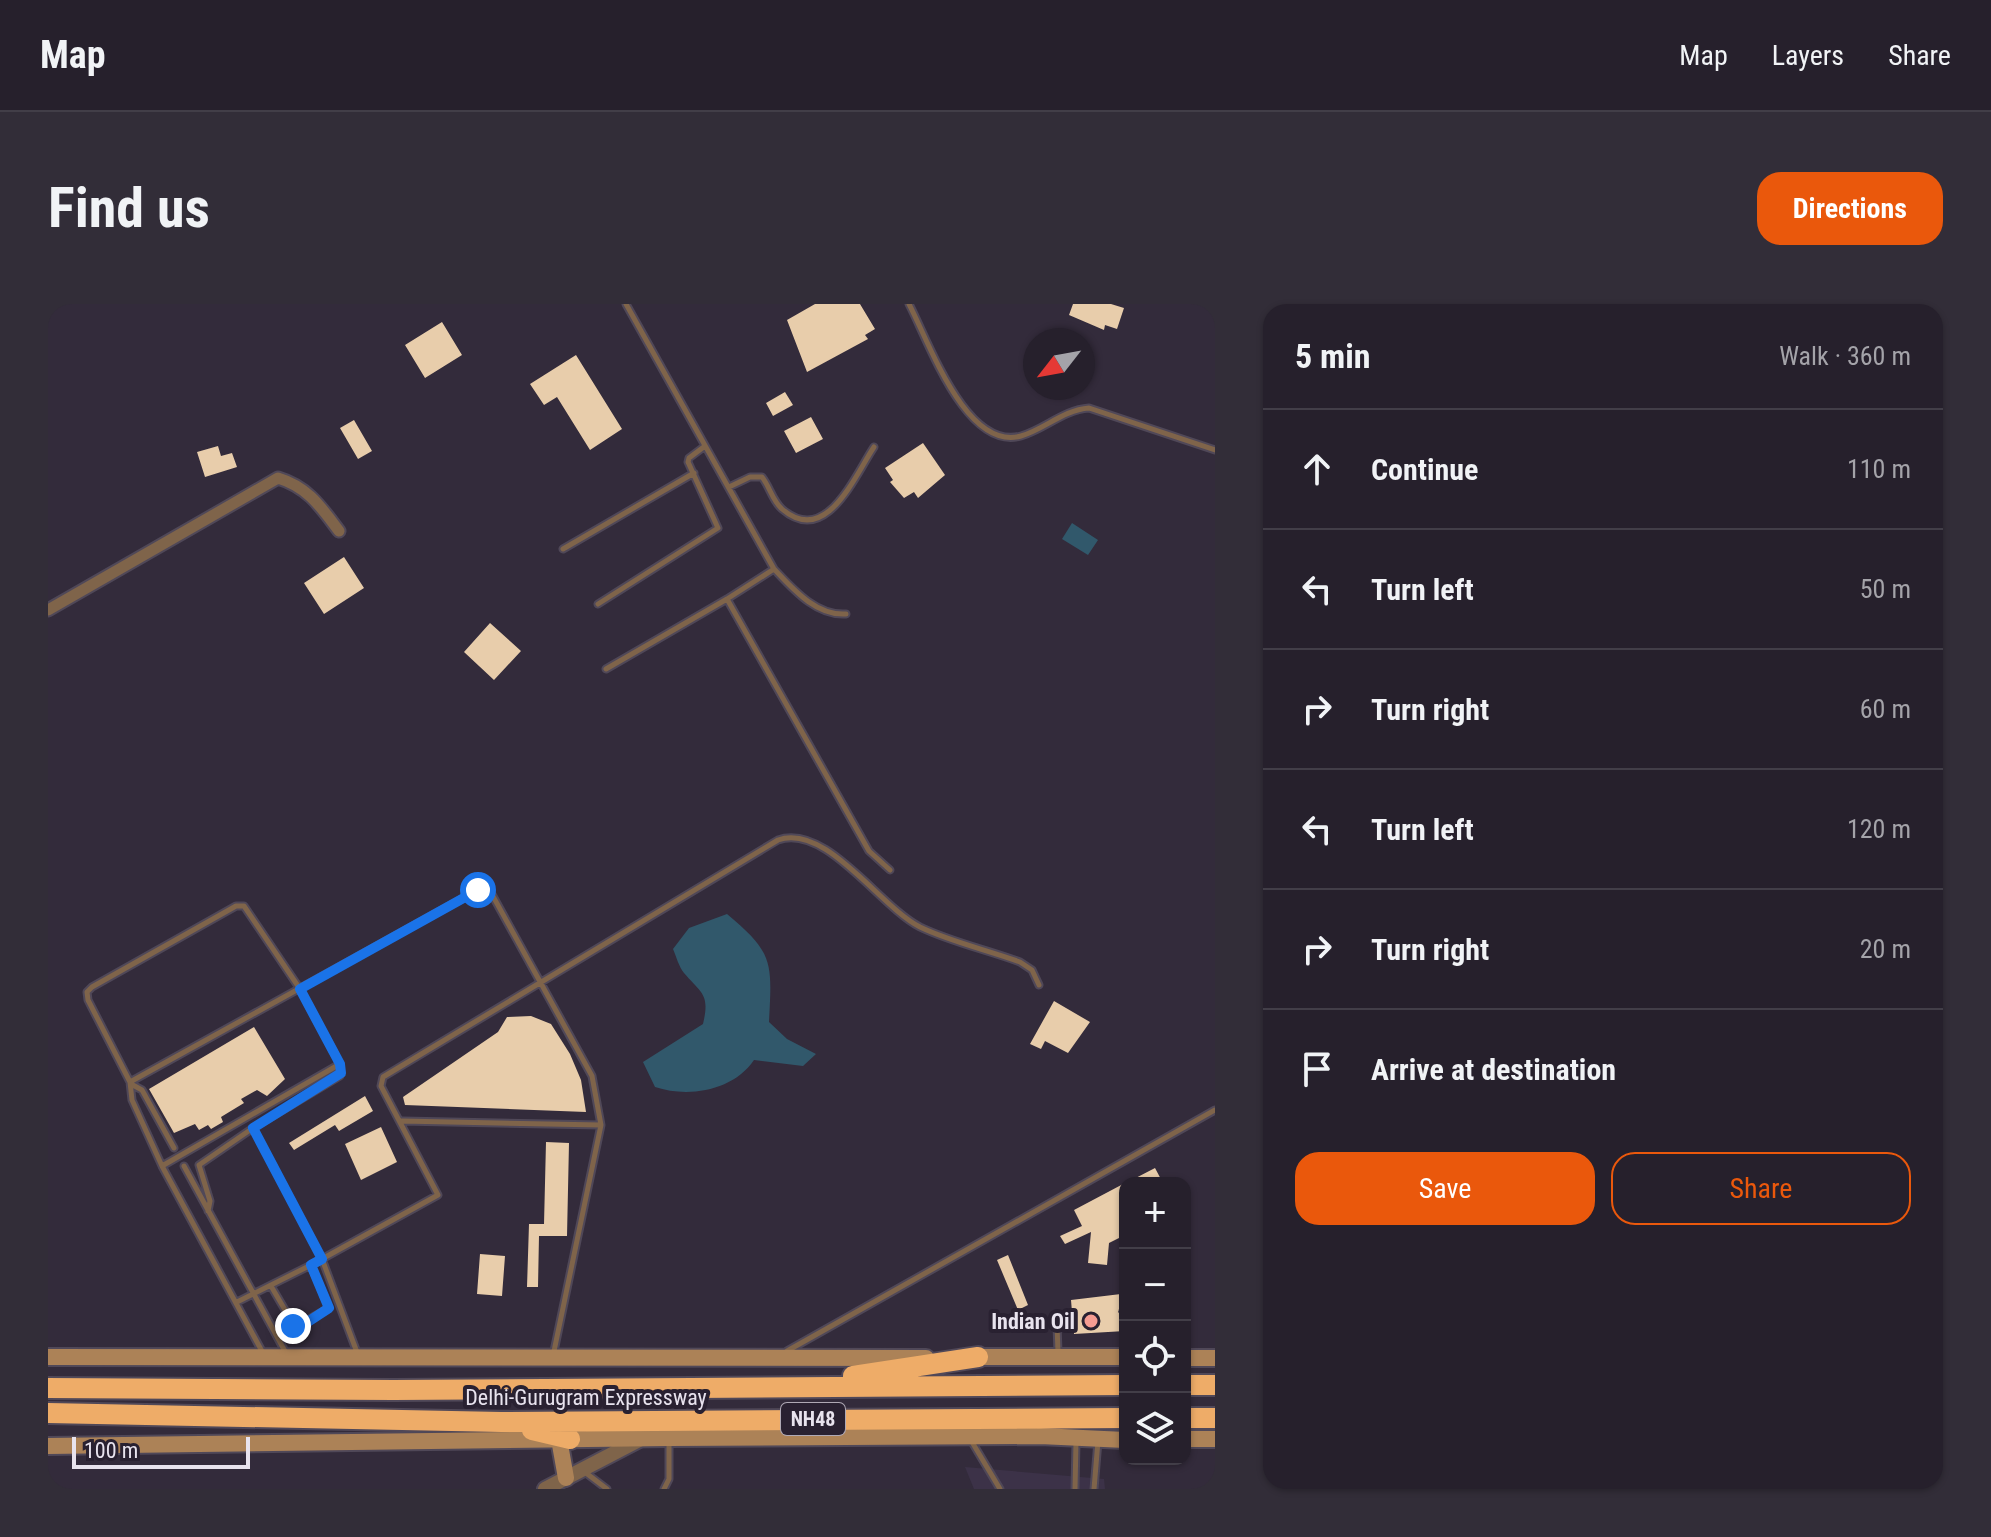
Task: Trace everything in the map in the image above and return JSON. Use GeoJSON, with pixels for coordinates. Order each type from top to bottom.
{"type":"FeatureCollection","features":[{"type":"Feature","properties":{"kind":"highway"},"geometry":{"type":"LineString","coordinates":[[810,1385],[899,1367],[978,1357]]}},
{"type":"Feature","properties":{"kind":"highway","name":"Delhi-Gurugram Expressway"},"geometry":{"type":"LineString","coordinates":[[48,1388],[410,1390],[1119,1385]]}},
{"type":"Feature","properties":{"kind":"highway"},"geometry":{"type":"LineString","coordinates":[[1191,1385],[1215,1385]]}},
{"type":"Feature","properties":{"kind":"highway","name":"Delhi-Gurugram Expressway"},"geometry":{"type":"LineString","coordinates":[[48,1413],[501,1422],[1119,1418]]}},
{"type":"Feature","properties":{"kind":"highway"},"geometry":{"type":"LineString","coordinates":[[1191,1418],[1215,1418]]}},
{"type":"Feature","properties":{"kind":"highway"},"geometry":{"type":"LineString","coordinates":[[501,1422],[564,1439]]}},
{"type":"Feature","properties":{"kind":"main road"},"geometry":{"type":"LineString","coordinates":[[48,1357],[1119,1357]]}},
{"type":"Feature","properties":{"kind":"main road"},"geometry":{"type":"LineString","coordinates":[[1191,1358],[1215,1358]]}},
{"type":"Feature","properties":{"kind":"main road"},"geometry":{"type":"LineString","coordinates":[[48,1446],[641,1438],[1040,1436],[1119,1440]]}},
{"type":"Feature","properties":{"kind":"main road"},"geometry":{"type":"LineString","coordinates":[[564,1439],[566,1478]]}},
{"type":"Feature","properties":{"kind":"main road"},"geometry":{"type":"LineString","coordinates":[[1191,1439],[1215,1439]]}},
{"type":"Feature","properties":{"kind":"street"},"geometry":{"type":"LineString","coordinates":[[48,610],[278,478],[302,487],[312,495],[339,531]]}},
{"type":"Feature","properties":{"kind":"street"},"geometry":{"type":"LineString","coordinates":[[545,1489],[641,1438]]}},
{"type":"Feature","properties":{"kind":"lane"},"geometry":{"type":"LineString","coordinates":[[626,304],[774,569],[817,608],[829,613],[846,614]]}},
{"type":"Feature","properties":{"kind":"lane"},"geometry":{"type":"LineString","coordinates":[[909,304],[958,399],[982,429],[1006,438],[1018,437],[1075,409],[1089,408],[1215,450]]}},
{"type":"Feature","properties":{"kind":"lane"},"geometry":{"type":"LineString","coordinates":[[598,604],[716,532],[719,524],[689,458],[705,446]]}},
{"type":"Feature","properties":{"kind":"lane"},"geometry":{"type":"LineString","coordinates":[[729,487],[750,477],[762,477],[773,499],[786,512],[810,521],[819,520],[834,508],[874,447]]}},
{"type":"Feature","properties":{"kind":"lane"},"geometry":{"type":"LineString","coordinates":[[563,549],[694,473]]}},
{"type":"Feature","properties":{"kind":"lane"},"geometry":{"type":"LineString","coordinates":[[606,669],[774,569]]}},
{"type":"Feature","properties":{"kind":"lane"},"geometry":{"type":"LineString","coordinates":[[727,599],[869,851],[890,870]]}},
{"type":"Feature","properties":{"kind":"lane"},"geometry":{"type":"LineString","coordinates":[[237,1302],[438,1195],[381,1086],[383,1077],[778,840],[792,835],[803,836],[825,849],[917,925],[1020,962],[1032,970],[1039,985]]}},
{"type":"Feature","properties":{"kind":"lane"},"geometry":{"type":"LineString","coordinates":[[131,1083],[485,887],[493,892],[592,1076],[601,1125],[553,1357]]}},
{"type":"Feature","properties":{"kind":"lane"},"geometry":{"type":"LineString","coordinates":[[174,1148],[148,1100],[131,1083],[88,1000],[87,992],[236,906],[244,906],[251,912],[300,989],[340,1064],[340,1076],[253,1128],[199,1165],[210,1201],[208,1211]]}},
{"type":"Feature","properties":{"kind":"lane"},"geometry":{"type":"LineString","coordinates":[[162,1166],[340,1064]]}},
{"type":"Feature","properties":{"kind":"lane"},"geometry":{"type":"LineString","coordinates":[[131,1083],[132,1100],[162,1166],[264,1356]]}},
{"type":"Feature","properties":{"kind":"lane"},"geometry":{"type":"LineString","coordinates":[[774,1359],[1215,1110]]}},
{"type":"Feature","properties":{"kind":"lane"},"geometry":{"type":"LineString","coordinates":[[401,1121],[601,1125]]}},
{"type":"Feature","properties":{"kind":"lane"},"geometry":{"type":"LineString","coordinates":[[253,1128],[322,1259],[358,1356]]}},
{"type":"Feature","properties":{"kind":"lane"},"geometry":{"type":"LineString","coordinates":[[184,1166],[287,1355]]}},
{"type":"Feature","properties":{"kind":"lane"},"geometry":{"type":"LineString","coordinates":[[271,1286],[293,1326],[302,1326],[327,1312],[330,1306],[311,1265]]}},
{"type":"Feature","properties":{"kind":"lane"},"geometry":{"type":"LineString","coordinates":[[1058,1357],[1057,1325],[1072,1317]]}},
{"type":"Feature","properties":{"kind":"lane"},"geometry":{"type":"LineString","coordinates":[[664,1489],[669,1479],[669,1438]]}},
{"type":"Feature","properties":{"kind":"lane"},"geometry":{"type":"LineString","coordinates":[[970,1438],[1000,1489]]}},
{"type":"Feature","properties":{"kind":"lane"},"geometry":{"type":"LineString","coordinates":[[1075,1489],[1076,1440]]}},
{"type":"Feature","properties":{"kind":"lane"},"geometry":{"type":"LineString","coordinates":[[1094,1489],[1099,1440]]}},
{"type":"Feature","properties":{"kind":"lane"},"geometry":{"type":"LineString","coordinates":[[582,1470],[607,1489]]}},
{"type":"Feature","properties":{"kind":"shaded area"},"geometry":{"type":"Polygon","coordinates":[[[965,1467],[1104,1479],[1105,1489],[974,1489],[965,1467]]]}},
{"type":"Feature","properties":{"kind":"water"},"geometry":{"type":"Polygon","coordinates":[[[1072,523],[1098,540],[1088,555],[1062,539],[1072,523]]]}},
{"type":"Feature","properties":{"kind":"water"},"geometry":{"type":"Polygon","coordinates":[[[727,914],[754,939],[767,960],[769,1022],[787,1039],[816,1054],[803,1066],[754,1060],[734,1079],[709,1089],[681,1092],[655,1087],[643,1062],[703,1024],[705,1014],[703,995],[682,971],[673,949],[689,928],[727,914]]]}},
{"type":"Feature","properties":{"kind":"building"},"geometry":{"type":"Polygon","coordinates":[[[815,304],[860,304],[875,329],[865,335],[868,339],[807,372],[787,320],[815,304]]]}},
{"type":"Feature","properties":{"kind":"building"},"geometry":{"type":"Polygon","coordinates":[[[1073,304],[1111,304],[1124,308],[1117,329],[1105,325],[1104,330],[1069,315],[1073,304]]]}},
{"type":"Feature","properties":{"kind":"building"},"geometry":{"type":"Polygon","coordinates":[[[442,322],[462,355],[425,378],[405,345],[442,322]]]}},
{"type":"Feature","properties":{"kind":"building"},"geometry":{"type":"Polygon","coordinates":[[[576,355],[622,429],[590,450],[557,397],[544,405],[530,384],[576,355]]]}},
{"type":"Feature","properties":{"kind":"building"},"geometry":{"type":"Polygon","coordinates":[[[785,392],[793,405],[773,416],[766,403],[785,392]]]}},
{"type":"Feature","properties":{"kind":"building"},"geometry":{"type":"Polygon","coordinates":[[[811,417],[823,439],[796,453],[784,431],[811,417]]]}},
{"type":"Feature","properties":{"kind":"building"},"geometry":{"type":"Polygon","coordinates":[[[354,420],[372,451],[358,459],[340,428],[354,420]]]}},
{"type":"Feature","properties":{"kind":"building"},"geometry":{"type":"Polygon","coordinates":[[[923,443],[945,475],[918,498],[914,492],[904,498],[890,482],[893,480],[885,468],[923,443]]]}},
{"type":"Feature","properties":{"kind":"building"},"geometry":{"type":"Polygon","coordinates":[[[218,446],[221,456],[232,453],[237,467],[205,477],[197,452],[218,446]]]}},
{"type":"Feature","properties":{"kind":"building"},"geometry":{"type":"Polygon","coordinates":[[[344,557],[364,588],[324,614],[304,583],[344,557]]]}},
{"type":"Feature","properties":{"kind":"building"},"geometry":{"type":"Polygon","coordinates":[[[490,623],[521,651],[494,680],[464,652],[490,623]]]}},
{"type":"Feature","properties":{"kind":"building"},"geometry":{"type":"Polygon","coordinates":[[[1054,1001],[1090,1022],[1068,1053],[1045,1041],[1041,1049],[1030,1044],[1054,1001]]]}},
{"type":"Feature","properties":{"kind":"building"},"geometry":{"type":"Polygon","coordinates":[[[531,1016],[551,1024],[570,1054],[581,1080],[586,1112],[405,1105],[403,1097],[498,1032],[507,1017],[531,1016]]]}},
{"type":"Feature","properties":{"kind":"building"},"geometry":{"type":"Polygon","coordinates":[[[254,1027],[285,1079],[267,1096],[257,1090],[241,1099],[244,1103],[221,1117],[223,1122],[211,1129],[208,1125],[199,1130],[195,1124],[174,1133],[149,1089],[254,1027]]]}},
{"type":"Feature","properties":{"kind":"building"},"geometry":{"type":"Polygon","coordinates":[[[365,1096],[373,1111],[339,1131],[335,1125],[294,1150],[289,1143],[365,1096]]]}},
{"type":"Feature","properties":{"kind":"building"},"geometry":{"type":"Polygon","coordinates":[[[381,1127],[397,1162],[361,1180],[345,1144],[381,1127]]]}},
{"type":"Feature","properties":{"kind":"building"},"geometry":{"type":"Polygon","coordinates":[[[546,1142],[569,1143],[567,1236],[539,1236],[538,1287],[527,1287],[529,1224],[544,1224],[546,1142]]]}},
{"type":"Feature","properties":{"kind":"building"},"geometry":{"type":"Polygon","coordinates":[[[1155,1168],[1160,1177],[1138,1177],[1155,1168]]]}},
{"type":"Feature","properties":{"kind":"building"},"geometry":{"type":"Polygon","coordinates":[[[1119,1186],[1119,1238],[1109,1243],[1107,1265],[1088,1263],[1091,1232],[1065,1244],[1060,1236],[1082,1226],[1074,1210],[1119,1186]]]}},
{"type":"Feature","properties":{"kind":"building"},"geometry":{"type":"Polygon","coordinates":[[[480,1254],[505,1256],[502,1296],[477,1294],[480,1254]]]}},
{"type":"Feature","properties":{"kind":"building"},"geometry":{"type":"Polygon","coordinates":[[[1008,1255],[1028,1305],[1018,1310],[997,1260],[1008,1255]]]}},
{"type":"Feature","properties":{"kind":"building"},"geometry":{"type":"Polygon","coordinates":[[[1119,1294],[1119,1331],[1074,1334],[1073,1323],[1077,1316],[1072,1312],[1071,1300],[1119,1294]]]}},
{"type":"Feature","properties":{"kind":"place","name":"Indian Oil"},"geometry":{"type":"Point","coordinates":[1091,1321]}},
{"type":"Feature","properties":{"kind":"route"},"geometry":{"type":"LineString","coordinates":[[293,1326],[300,1327],[329,1308],[311,1265],[322,1259],[253,1128],[340,1076],[340,1064],[300,989],[478,890]]}}]}
